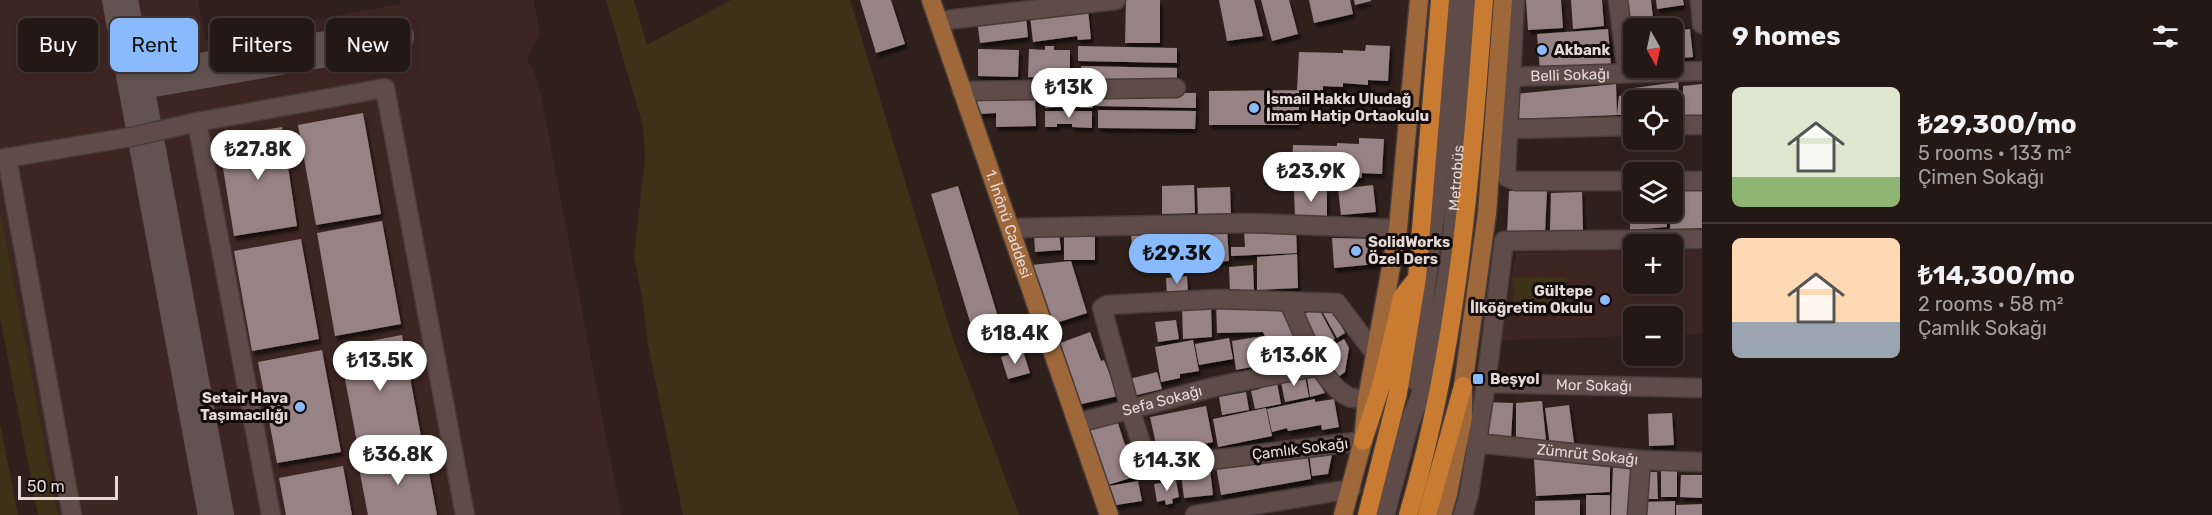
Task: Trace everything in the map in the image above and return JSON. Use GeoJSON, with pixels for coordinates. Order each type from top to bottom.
{"type":"FeatureCollection","features":[{"type":"Feature","properties":{"kind":"highway"},"geometry":{"type":"LineString","coordinates":[[1367,515],[1378,480],[1398,393],[1417,278],[1440,0]]}},
{"type":"Feature","properties":{"kind":"highway"},"geometry":{"type":"LineString","coordinates":[[1408,515],[1438,398],[1451,323],[1468,195],[1485,0]]}},
{"type":"Feature","properties":{"kind":"highway"},"geometry":{"type":"LineString","coordinates":[[1363,441],[1382,383],[1402,297],[1417,278]]}},
{"type":"Feature","properties":{"kind":"highway"},"geometry":{"type":"LineString","coordinates":[[1427,515],[1463,386]]}},
{"type":"Feature","properties":{"kind":"main road","name":"1. İnönü Caddesi"},"geometry":{"type":"LineString","coordinates":[[931,0],[1109,515]]}},
{"type":"Feature","properties":{"kind":"main road"},"geometry":{"type":"LineString","coordinates":[[1343,515],[1363,441],[1363,423],[1398,229],[1419,0]]}},
{"type":"Feature","properties":{"kind":"main road"},"geometry":{"type":"LineString","coordinates":[[1442,515],[1463,417],[1463,386],[1487,213],[1503,0]]}},
{"type":"Feature","properties":{"kind":"street"},"geometry":{"type":"LineString","coordinates":[[938,21],[1116,0]]}},
{"type":"Feature","properties":{"kind":"street","name":"Metrobüs"},"geometry":{"type":"LineString","coordinates":[[1410,421],[1437,199],[1454,0]]}},
{"type":"Feature","properties":{"kind":"street","name":"Metrobüs"},"geometry":{"type":"LineString","coordinates":[[1385,515],[1410,421],[1419,400],[1436,337],[1451,254],[1470,0]]}},
{"type":"Feature","properties":{"kind":"street"},"geometry":{"type":"LineString","coordinates":[[1515,0],[1507,177],[1516,181],[1623,181]]}},
{"type":"Feature","properties":{"kind":"street"},"geometry":{"type":"LineString","coordinates":[[1618,0],[1623,40]]}},
{"type":"Feature","properties":{"kind":"street"},"geometry":{"type":"LineString","coordinates":[[1700,0],[1702,24]]}},
{"type":"Feature","properties":{"kind":"street","name":"Belli Sokağı"},"geometry":{"type":"LineString","coordinates":[[1683,71],[1702,71]]}},
{"type":"Feature","properties":{"kind":"street","name":"Belli Sokağı"},"geometry":{"type":"LineString","coordinates":[[1510,77],[1623,72]]}},
{"type":"Feature","properties":{"kind":"street"},"geometry":{"type":"LineString","coordinates":[[72,515],[3,158],[131,137],[197,122],[385,88],[465,515]]}},
{"type":"Feature","properties":{"kind":"street"},"geometry":{"type":"LineString","coordinates":[[962,91],[1176,88]]}},
{"type":"Feature","properties":{"kind":"street"},"geometry":{"type":"LineString","coordinates":[[197,122],[271,515]]}},
{"type":"Feature","properties":{"kind":"street"},"geometry":{"type":"LineString","coordinates":[[1683,125],[1702,125]]}},
{"type":"Feature","properties":{"kind":"street"},"geometry":{"type":"LineString","coordinates":[[1509,129],[1623,126]]}},
{"type":"Feature","properties":{"kind":"street"},"geometry":{"type":"LineString","coordinates":[[1683,181],[1702,181]]}},
{"type":"Feature","properties":{"kind":"street"},"geometry":{"type":"LineString","coordinates":[[1011,228],[1253,223],[1398,229]]}},
{"type":"Feature","properties":{"kind":"street"},"geometry":{"type":"LineString","coordinates":[[1463,515],[1469,494],[1504,241],[1702,239]]}},
{"type":"Feature","properties":{"kind":"street"},"geometry":{"type":"LineString","coordinates":[[1130,409],[1102,308],[1107,305],[1216,299],[1337,303],[1376,354]]}},
{"type":"Feature","properties":{"kind":"street"},"geometry":{"type":"LineString","coordinates":[[1289,302],[1319,366],[1349,397],[1367,399]]}},
{"type":"Feature","properties":{"kind":"street","name":"Sefa Sokağı"},"geometry":{"type":"LineString","coordinates":[[1078,423],[1218,386],[1319,366]]}},
{"type":"Feature","properties":{"kind":"street","name":"Mor Sokağı"},"geometry":{"type":"LineString","coordinates":[[1485,383],[1702,388]]}},
{"type":"Feature","properties":{"kind":"street","name":"Çamlık Sokağı"},"geometry":{"type":"LineString","coordinates":[[1130,409],[1143,449],[1151,462],[1172,465],[1363,441]]}},
{"type":"Feature","properties":{"kind":"street","name":"Zümrüt Sokağı"},"geometry":{"type":"LineString","coordinates":[[1476,443],[1641,460],[1702,462]]}},
{"type":"Feature","properties":{"kind":"street"},"geometry":{"type":"LineString","coordinates":[[1638,515],[1641,460]]}},
{"type":"Feature","properties":{"kind":"street"},"geometry":{"type":"LineString","coordinates":[[1195,515],[1351,489]]}},
{"type":"Feature","properties":{"kind":"shaded area"},"geometry":{"type":"Polygon","coordinates":[[[0,0],[198,0],[206,40],[210,39],[210,72],[314,72],[314,20],[400,4],[400,0],[534,0],[540,34],[527,59],[535,74],[541,96],[621,515],[58,515],[0,209],[0,0]]]}},
{"type":"Feature","properties":{"kind":"shaded area"},"geometry":{"type":"Polygon","coordinates":[[[606,0],[634,0],[647,45],[731,0],[850,0],[953,339],[1019,515],[683,515],[648,345],[634,255],[645,158],[643,126],[606,0]]]}},
{"type":"Feature","properties":{"kind":"shaded area"},"geometry":{"type":"Polygon","coordinates":[[[0,209],[58,515],[38,515],[0,317],[0,209]]]}},
{"type":"Feature","properties":{"kind":"shaded area","name":"Gültepe İlköğretim Okulu"},"geometry":{"type":"Polygon","coordinates":[[[1623,251],[1623,294],[1683,294],[1683,251],[1702,251],[1702,334],[1683,335],[1683,306],[1623,306],[1623,336],[1500,340],[1516,253],[1623,251]]]}},
{"type":"Feature","properties":{"kind":"shaded area"},"geometry":{"type":"Polygon","coordinates":[[[1566,277],[1567,314],[1514,315],[1513,278],[1566,277]]]}},
{"type":"Feature","properties":{"kind":"shaded area"},"geometry":{"type":"Polygon","coordinates":[[[0,424],[18,515],[0,515],[0,424]]]}},
{"type":"Feature","properties":{"kind":"building"},"geometry":{"type":"Polygon","coordinates":[[[860,0],[891,0],[905,44],[876,53],[860,0]]]}},
{"type":"Feature","properties":{"kind":"building"},"geometry":{"type":"Polygon","coordinates":[[[1126,0],[1160,0],[1160,43],[1125,43],[1126,0]]]}},
{"type":"Feature","properties":{"kind":"building"},"geometry":{"type":"Polygon","coordinates":[[[1219,0],[1254,0],[1263,36],[1227,41],[1219,0]]]}},
{"type":"Feature","properties":{"kind":"building"},"geometry":{"type":"Polygon","coordinates":[[[1261,0],[1289,0],[1298,34],[1272,41],[1261,0]]]}},
{"type":"Feature","properties":{"kind":"building"},"geometry":{"type":"Polygon","coordinates":[[[1309,0],[1350,0],[1353,14],[1314,23],[1309,0]]]}},
{"type":"Feature","properties":{"kind":"building"},"geometry":{"type":"Polygon","coordinates":[[[1354,0],[1371,0],[1371,1],[1355,5],[1354,0]]]}},
{"type":"Feature","properties":{"kind":"building"},"geometry":{"type":"Polygon","coordinates":[[[1526,0],[1561,0],[1563,28],[1528,30],[1526,0]]]}},
{"type":"Feature","properties":{"kind":"building"},"geometry":{"type":"Polygon","coordinates":[[[1571,0],[1602,0],[1604,26],[1573,29],[1571,0]]]}},
{"type":"Feature","properties":{"kind":"building"},"geometry":{"type":"Polygon","coordinates":[[[1621,0],[1651,0],[1653,18],[1623,18],[1623,21],[1621,0]]]}},
{"type":"Feature","properties":{"kind":"building"},"geometry":{"type":"Polygon","coordinates":[[[1656,0],[1683,0],[1684,5],[1657,9],[1656,0]]]}},
{"type":"Feature","properties":{"kind":"building"},"geometry":{"type":"Polygon","coordinates":[[[1088,9],[1091,39],[1078,40],[1077,36],[1033,42],[1030,16],[1088,9]]]}},
{"type":"Feature","properties":{"kind":"building"},"geometry":{"type":"Polygon","coordinates":[[[1026,15],[1028,37],[980,43],[977,20],[1026,15]]]}},
{"type":"Feature","properties":{"kind":"building"},"geometry":{"type":"Polygon","coordinates":[[[1608,29],[1611,65],[1540,71],[1537,34],[1608,29]]]}},
{"type":"Feature","properties":{"kind":"building"},"geometry":{"type":"Polygon","coordinates":[[[1690,29],[1693,57],[1683,58],[1683,30],[1690,29]]]}},
{"type":"Feature","properties":{"kind":"building"},"geometry":{"type":"Polygon","coordinates":[[[1366,45],[1390,46],[1388,81],[1368,80],[1368,85],[1343,83],[1343,87],[1323,86],[1323,91],[1297,90],[1299,52],[1365,51],[1366,45]]]}},
{"type":"Feature","properties":{"kind":"building"},"geometry":{"type":"Polygon","coordinates":[[[1045,46],[1054,46],[1054,50],[1070,50],[1070,78],[1053,78],[1053,81],[1046,81],[1046,78],[1028,77],[1029,49],[1045,50],[1045,46]]]}},
{"type":"Feature","properties":{"kind":"building"},"geometry":{"type":"Polygon","coordinates":[[[1078,46],[1177,48],[1177,63],[1078,61],[1078,46]]]}},
{"type":"Feature","properties":{"kind":"building"},"geometry":{"type":"Polygon","coordinates":[[[978,49],[1019,50],[1018,77],[978,76],[978,49]]]}},
{"type":"Feature","properties":{"kind":"building"},"geometry":{"type":"Polygon","coordinates":[[[1081,66],[1177,68],[1177,84],[1081,82],[1081,66]]]}},
{"type":"Feature","properties":{"kind":"building"},"geometry":{"type":"Polygon","coordinates":[[[1678,82],[1679,90],[1634,90],[1634,88],[1678,82]]]}},
{"type":"Feature","properties":{"kind":"building"},"geometry":{"type":"Polygon","coordinates":[[[1616,84],[1617,115],[1517,119],[1515,94],[1616,84]]]}},
{"type":"Feature","properties":{"kind":"building"},"geometry":{"type":"Polygon","coordinates":[[[1702,84],[1702,118],[1683,119],[1683,86],[1702,84]]]}},
{"type":"Feature","properties":{"kind":"building","name":"İsmail Hakkı Uludağ İmam Hatip Ortaokulu"},"geometry":{"type":"Polygon","coordinates":[[[1299,90],[1299,125],[1209,125],[1209,91],[1299,90]]]}},
{"type":"Feature","properties":{"kind":"building"},"geometry":{"type":"Polygon","coordinates":[[[1097,92],[1196,93],[1196,108],[1096,106],[1097,92]]]}},
{"type":"Feature","properties":{"kind":"building"},"geometry":{"type":"Polygon","coordinates":[[[1045,94],[1093,94],[1093,108],[1079,108],[1079,106],[1045,108],[1045,94]]]}},
{"type":"Feature","properties":{"kind":"building"},"geometry":{"type":"Polygon","coordinates":[[[1035,96],[1036,126],[996,127],[996,113],[980,114],[976,98],[1035,96]]]}},
{"type":"Feature","properties":{"kind":"building"},"geometry":{"type":"Polygon","coordinates":[[[1619,96],[1623,96],[1623,115],[1617,115],[1619,96]]]}},
{"type":"Feature","properties":{"kind":"building"},"geometry":{"type":"Polygon","coordinates":[[[1098,110],[1196,111],[1195,129],[1098,128],[1098,110]]]}},
{"type":"Feature","properties":{"kind":"building"},"geometry":{"type":"Polygon","coordinates":[[[1045,111],[1092,111],[1092,128],[1072,127],[1072,124],[1045,127],[1045,111]]]}},
{"type":"Feature","properties":{"kind":"building"},"geometry":{"type":"Polygon","coordinates":[[[363,113],[381,214],[316,225],[298,125],[363,113]]]}},
{"type":"Feature","properties":{"kind":"building"},"geometry":{"type":"Polygon","coordinates":[[[282,127],[297,226],[234,236],[218,137],[282,127]]]}},
{"type":"Feature","properties":{"kind":"building"},"geometry":{"type":"Polygon","coordinates":[[[1359,138],[1384,139],[1382,174],[1362,173],[1362,178],[1337,176],[1337,180],[1317,179],[1317,184],[1291,182],[1293,145],[1359,144],[1359,138]]]}},
{"type":"Feature","properties":{"kind":"building"},"geometry":{"type":"Polygon","coordinates":[[[1194,185],[1195,213],[1162,214],[1162,186],[1194,185]]]}},
{"type":"Feature","properties":{"kind":"building"},"geometry":{"type":"Polygon","coordinates":[[[1373,185],[1376,212],[1341,215],[1338,189],[1373,185]]]}},
{"type":"Feature","properties":{"kind":"building"},"geometry":{"type":"Polygon","coordinates":[[[958,186],[1002,330],[975,338],[931,194],[958,186]]]}},
{"type":"Feature","properties":{"kind":"building"},"geometry":{"type":"Polygon","coordinates":[[[1230,187],[1231,215],[1198,216],[1197,188],[1230,187]]]}},
{"type":"Feature","properties":{"kind":"building"},"geometry":{"type":"Polygon","coordinates":[[[1327,189],[1327,217],[1295,218],[1294,190],[1327,189]]]}},
{"type":"Feature","properties":{"kind":"building"},"geometry":{"type":"Polygon","coordinates":[[[1547,190],[1545,234],[1507,233],[1509,191],[1547,190]]]}},
{"type":"Feature","properties":{"kind":"building"},"geometry":{"type":"Polygon","coordinates":[[[1683,190],[1702,191],[1702,228],[1670,229],[1670,222],[1683,222],[1683,190]]]}},
{"type":"Feature","properties":{"kind":"building"},"geometry":{"type":"Polygon","coordinates":[[[1582,192],[1583,230],[1550,231],[1551,193],[1582,192]]]}},
{"type":"Feature","properties":{"kind":"building"},"geometry":{"type":"Polygon","coordinates":[[[382,221],[401,324],[335,336],[317,233],[382,221]]]}},
{"type":"Feature","properties":{"kind":"building"},"geometry":{"type":"Polygon","coordinates":[[[1630,222],[1667,222],[1667,227],[1630,230],[1630,222]]]}},
{"type":"Feature","properties":{"kind":"building"},"geometry":{"type":"Polygon","coordinates":[[[1160,227],[1161,252],[1132,253],[1131,228],[1160,227]]]}},
{"type":"Feature","properties":{"kind":"building"},"geometry":{"type":"Polygon","coordinates":[[[1227,227],[1229,261],[1197,263],[1196,229],[1227,227]]]}},
{"type":"Feature","properties":{"kind":"building"},"geometry":{"type":"Polygon","coordinates":[[[1296,228],[1297,253],[1231,256],[1231,247],[1245,247],[1244,230],[1296,228]]]}},
{"type":"Feature","properties":{"kind":"building"},"geometry":{"type":"Polygon","coordinates":[[[1059,232],[1061,250],[1035,252],[1034,234],[1059,232]]]}},
{"type":"Feature","properties":{"kind":"building"},"geometry":{"type":"Polygon","coordinates":[[[1064,232],[1095,232],[1095,260],[1064,260],[1064,232]]]}},
{"type":"Feature","properties":{"kind":"building","name":"SolidWorks Özel Ders"},"geometry":{"type":"Polygon","coordinates":[[[1332,238],[1380,239],[1377,264],[1334,268],[1332,238]]]}},
{"type":"Feature","properties":{"kind":"building"},"geometry":{"type":"Polygon","coordinates":[[[301,239],[319,339],[252,351],[234,251],[301,239]]]}},
{"type":"Feature","properties":{"kind":"building"},"geometry":{"type":"Polygon","coordinates":[[[1297,254],[1298,288],[1257,290],[1257,257],[1297,254]]]}},
{"type":"Feature","properties":{"kind":"building"},"geometry":{"type":"Polygon","coordinates":[[[1071,261],[1087,313],[1053,324],[1031,265],[1071,261]]]}},
{"type":"Feature","properties":{"kind":"building"},"geometry":{"type":"Polygon","coordinates":[[[1253,265],[1254,293],[1230,294],[1229,267],[1253,265]]]}},
{"type":"Feature","properties":{"kind":"building"},"geometry":{"type":"Polygon","coordinates":[[[1187,276],[1188,293],[1167,294],[1166,278],[1187,276]]]}},
{"type":"Feature","properties":{"kind":"building"},"geometry":{"type":"Polygon","coordinates":[[[1216,302],[1279,303],[1301,352],[1277,363],[1263,332],[1217,333],[1216,302]]]}},
{"type":"Feature","properties":{"kind":"building"},"geometry":{"type":"Polygon","coordinates":[[[1211,305],[1212,337],[1183,339],[1182,307],[1211,305]]]}},
{"type":"Feature","properties":{"kind":"building"},"geometry":{"type":"Polygon","coordinates":[[[1318,307],[1335,339],[1317,348],[1300,316],[1318,307]]]}},
{"type":"Feature","properties":{"kind":"building"},"geometry":{"type":"Polygon","coordinates":[[[1332,308],[1345,333],[1337,338],[1323,313],[1332,308]]]}},
{"type":"Feature","properties":{"kind":"building"},"geometry":{"type":"Polygon","coordinates":[[[1176,320],[1179,339],[1158,342],[1155,322],[1176,320]]]}},
{"type":"Feature","properties":{"kind":"building"},"geometry":{"type":"Polygon","coordinates":[[[1090,332],[1118,396],[1077,405],[1055,345],[1090,332]]]}},
{"type":"Feature","properties":{"kind":"building"},"geometry":{"type":"Polygon","coordinates":[[[402,335],[421,436],[358,448],[339,347],[402,335]]]}},
{"type":"Feature","properties":{"kind":"building"},"geometry":{"type":"Polygon","coordinates":[[[1263,336],[1268,364],[1236,370],[1232,341],[1263,336]]]}},
{"type":"Feature","properties":{"kind":"building"},"geometry":{"type":"Polygon","coordinates":[[[1229,338],[1233,359],[1199,365],[1195,344],[1229,338]]]}},
{"type":"Feature","properties":{"kind":"building"},"geometry":{"type":"Polygon","coordinates":[[[1344,339],[1349,348],[1345,372],[1337,378],[1321,353],[1344,339]]]}},
{"type":"Feature","properties":{"kind":"building"},"geometry":{"type":"Polygon","coordinates":[[[1193,340],[1199,371],[1180,374],[1180,378],[1161,382],[1155,347],[1193,340]]]}},
{"type":"Feature","properties":{"kind":"building","name":"Setair Hava Taşımacılığı"},"geometry":{"type":"Polygon","coordinates":[[[322,350],[341,452],[277,463],[258,362],[322,350]]]}},
{"type":"Feature","properties":{"kind":"building"},"geometry":{"type":"Polygon","coordinates":[[[1023,351],[1030,373],[1008,379],[1001,357],[1023,351]]]}},
{"type":"Feature","properties":{"kind":"building"},"geometry":{"type":"Polygon","coordinates":[[[1157,372],[1162,389],[1129,397],[1125,380],[1157,372]]]}},
{"type":"Feature","properties":{"kind":"building"},"geometry":{"type":"Polygon","coordinates":[[[1304,372],[1309,397],[1285,402],[1280,377],[1304,372]]]}},
{"type":"Feature","properties":{"kind":"building"},"geometry":{"type":"Polygon","coordinates":[[[1307,377],[1315,377],[1325,393],[1310,397],[1307,377]]]}},
{"type":"Feature","properties":{"kind":"building"},"geometry":{"type":"Polygon","coordinates":[[[1277,383],[1281,404],[1255,409],[1251,391],[1277,383]]]}},
{"type":"Feature","properties":{"kind":"building"},"geometry":{"type":"Polygon","coordinates":[[[1246,392],[1249,410],[1222,415],[1219,397],[1246,392]]]}},
{"type":"Feature","properties":{"kind":"building"},"geometry":{"type":"Polygon","coordinates":[[[1315,399],[1315,402],[1334,399],[1339,427],[1322,430],[1321,425],[1288,431],[1287,428],[1272,432],[1267,409],[1315,399]]]}},
{"type":"Feature","properties":{"kind":"building"},"geometry":{"type":"Polygon","coordinates":[[[1542,401],[1546,440],[1516,441],[1516,403],[1542,401]]]}},
{"type":"Feature","properties":{"kind":"building"},"geometry":{"type":"Polygon","coordinates":[[[1485,402],[1513,403],[1511,439],[1482,437],[1485,402]]]}},
{"type":"Feature","properties":{"kind":"building"},"geometry":{"type":"Polygon","coordinates":[[[1569,405],[1574,443],[1550,446],[1545,408],[1569,405]]]}},
{"type":"Feature","properties":{"kind":"building"},"geometry":{"type":"Polygon","coordinates":[[[1206,406],[1213,442],[1158,453],[1150,417],[1206,406]]]}},
{"type":"Feature","properties":{"kind":"building"},"geometry":{"type":"Polygon","coordinates":[[[1266,408],[1272,436],[1218,447],[1213,419],[1266,408]]]}},
{"type":"Feature","properties":{"kind":"building"},"geometry":{"type":"Polygon","coordinates":[[[1672,413],[1674,445],[1649,446],[1648,414],[1672,413]]]}},
{"type":"Feature","properties":{"kind":"building"},"geometry":{"type":"Polygon","coordinates":[[[1117,420],[1125,445],[1130,444],[1140,475],[1108,485],[1098,455],[1095,456],[1087,429],[1117,420]]]}},
{"type":"Feature","properties":{"kind":"building"},"geometry":{"type":"Polygon","coordinates":[[[1333,450],[1328,474],[1312,476],[1309,453],[1333,450]]]}},
{"type":"Feature","properties":{"kind":"building"},"geometry":{"type":"Polygon","coordinates":[[[425,451],[437,515],[368,515],[358,463],[425,451]]]}},
{"type":"Feature","properties":{"kind":"building"},"geometry":{"type":"Polygon","coordinates":[[[1307,453],[1311,479],[1221,495],[1216,466],[1307,453]]]}},
{"type":"Feature","properties":{"kind":"building"},"geometry":{"type":"Polygon","coordinates":[[[1534,459],[1610,467],[1610,492],[1536,496],[1534,459]]]}},
{"type":"Feature","properties":{"kind":"building"},"geometry":{"type":"Polygon","coordinates":[[[343,466],[352,515],[286,515],[279,478],[343,466]]]}},
{"type":"Feature","properties":{"kind":"building"},"geometry":{"type":"Polygon","coordinates":[[[1613,467],[1633,467],[1633,515],[1611,515],[1613,467]]]}},
{"type":"Feature","properties":{"kind":"building"},"geometry":{"type":"Polygon","coordinates":[[[1210,469],[1213,495],[1184,498],[1181,473],[1210,469]]]}},
{"type":"Feature","properties":{"kind":"building"},"geometry":{"type":"Polygon","coordinates":[[[1661,470],[1677,470],[1677,497],[1661,497],[1661,470]]]}},
{"type":"Feature","properties":{"kind":"building"},"geometry":{"type":"Polygon","coordinates":[[[1645,472],[1657,472],[1658,499],[1646,499],[1645,472]]]}},
{"type":"Feature","properties":{"kind":"building"},"geometry":{"type":"Polygon","coordinates":[[[1681,475],[1702,475],[1702,498],[1680,497],[1681,475]]]}},
{"type":"Feature","properties":{"kind":"building"},"geometry":{"type":"Polygon","coordinates":[[[1176,480],[1179,497],[1172,499],[1173,503],[1166,505],[1165,500],[1157,502],[1154,484],[1176,480]]]}},
{"type":"Feature","properties":{"kind":"building"},"geometry":{"type":"Polygon","coordinates":[[[1138,481],[1142,501],[1116,505],[1109,486],[1138,481]]]}},
{"type":"Feature","properties":{"kind":"building"},"geometry":{"type":"Polygon","coordinates":[[[1586,495],[1610,495],[1610,515],[1586,515],[1586,495]]]}},
{"type":"Feature","properties":{"kind":"building"},"geometry":{"type":"Polygon","coordinates":[[[1580,500],[1580,515],[1535,515],[1535,501],[1580,500]]]}},
{"type":"Feature","properties":{"kind":"building"},"geometry":{"type":"Polygon","coordinates":[[[1675,501],[1675,515],[1646,515],[1645,502],[1675,501]]]}},
{"type":"Feature","properties":{"kind":"building"},"geometry":{"type":"Polygon","coordinates":[[[1702,504],[1702,515],[1676,515],[1676,505],[1702,504]]]}},
{"type":"Feature","properties":{"kind":"taxiway"},"geometry":{"type":"LineString","coordinates":[[120,0],[216,515]]}},
{"type":"Feature","properties":{"kind":"taxiway"},"geometry":{"type":"LineString","coordinates":[[136,82],[326,49]]}},
{"type":"Feature","properties":{"kind":"place","name":"Akbank"},"geometry":{"type":"Point","coordinates":[1542,50]}},
{"type":"Feature","properties":{"kind":"place","name":"İsmail Hakkı Uludağ İmam Hatip Ortaokulu"},"geometry":{"type":"Point","coordinates":[1254,108]}},
{"type":"Feature","properties":{"kind":"place","name":"SolidWorks Özel Ders"},"geometry":{"type":"Point","coordinates":[1356,251]}},
{"type":"Feature","properties":{"kind":"place","name":"Gültepe İlköğretim Okulu"},"geometry":{"type":"Point","coordinates":[1605,300]}},
{"type":"Feature","properties":{"kind":"place","name":"Beşyol"},"geometry":{"type":"Point","coordinates":[1478,379]}},
{"type":"Feature","properties":{"kind":"place","name":"Setair Hava Taşımacılığı"},"geometry":{"type":"Point","coordinates":[300,407]}}]}
